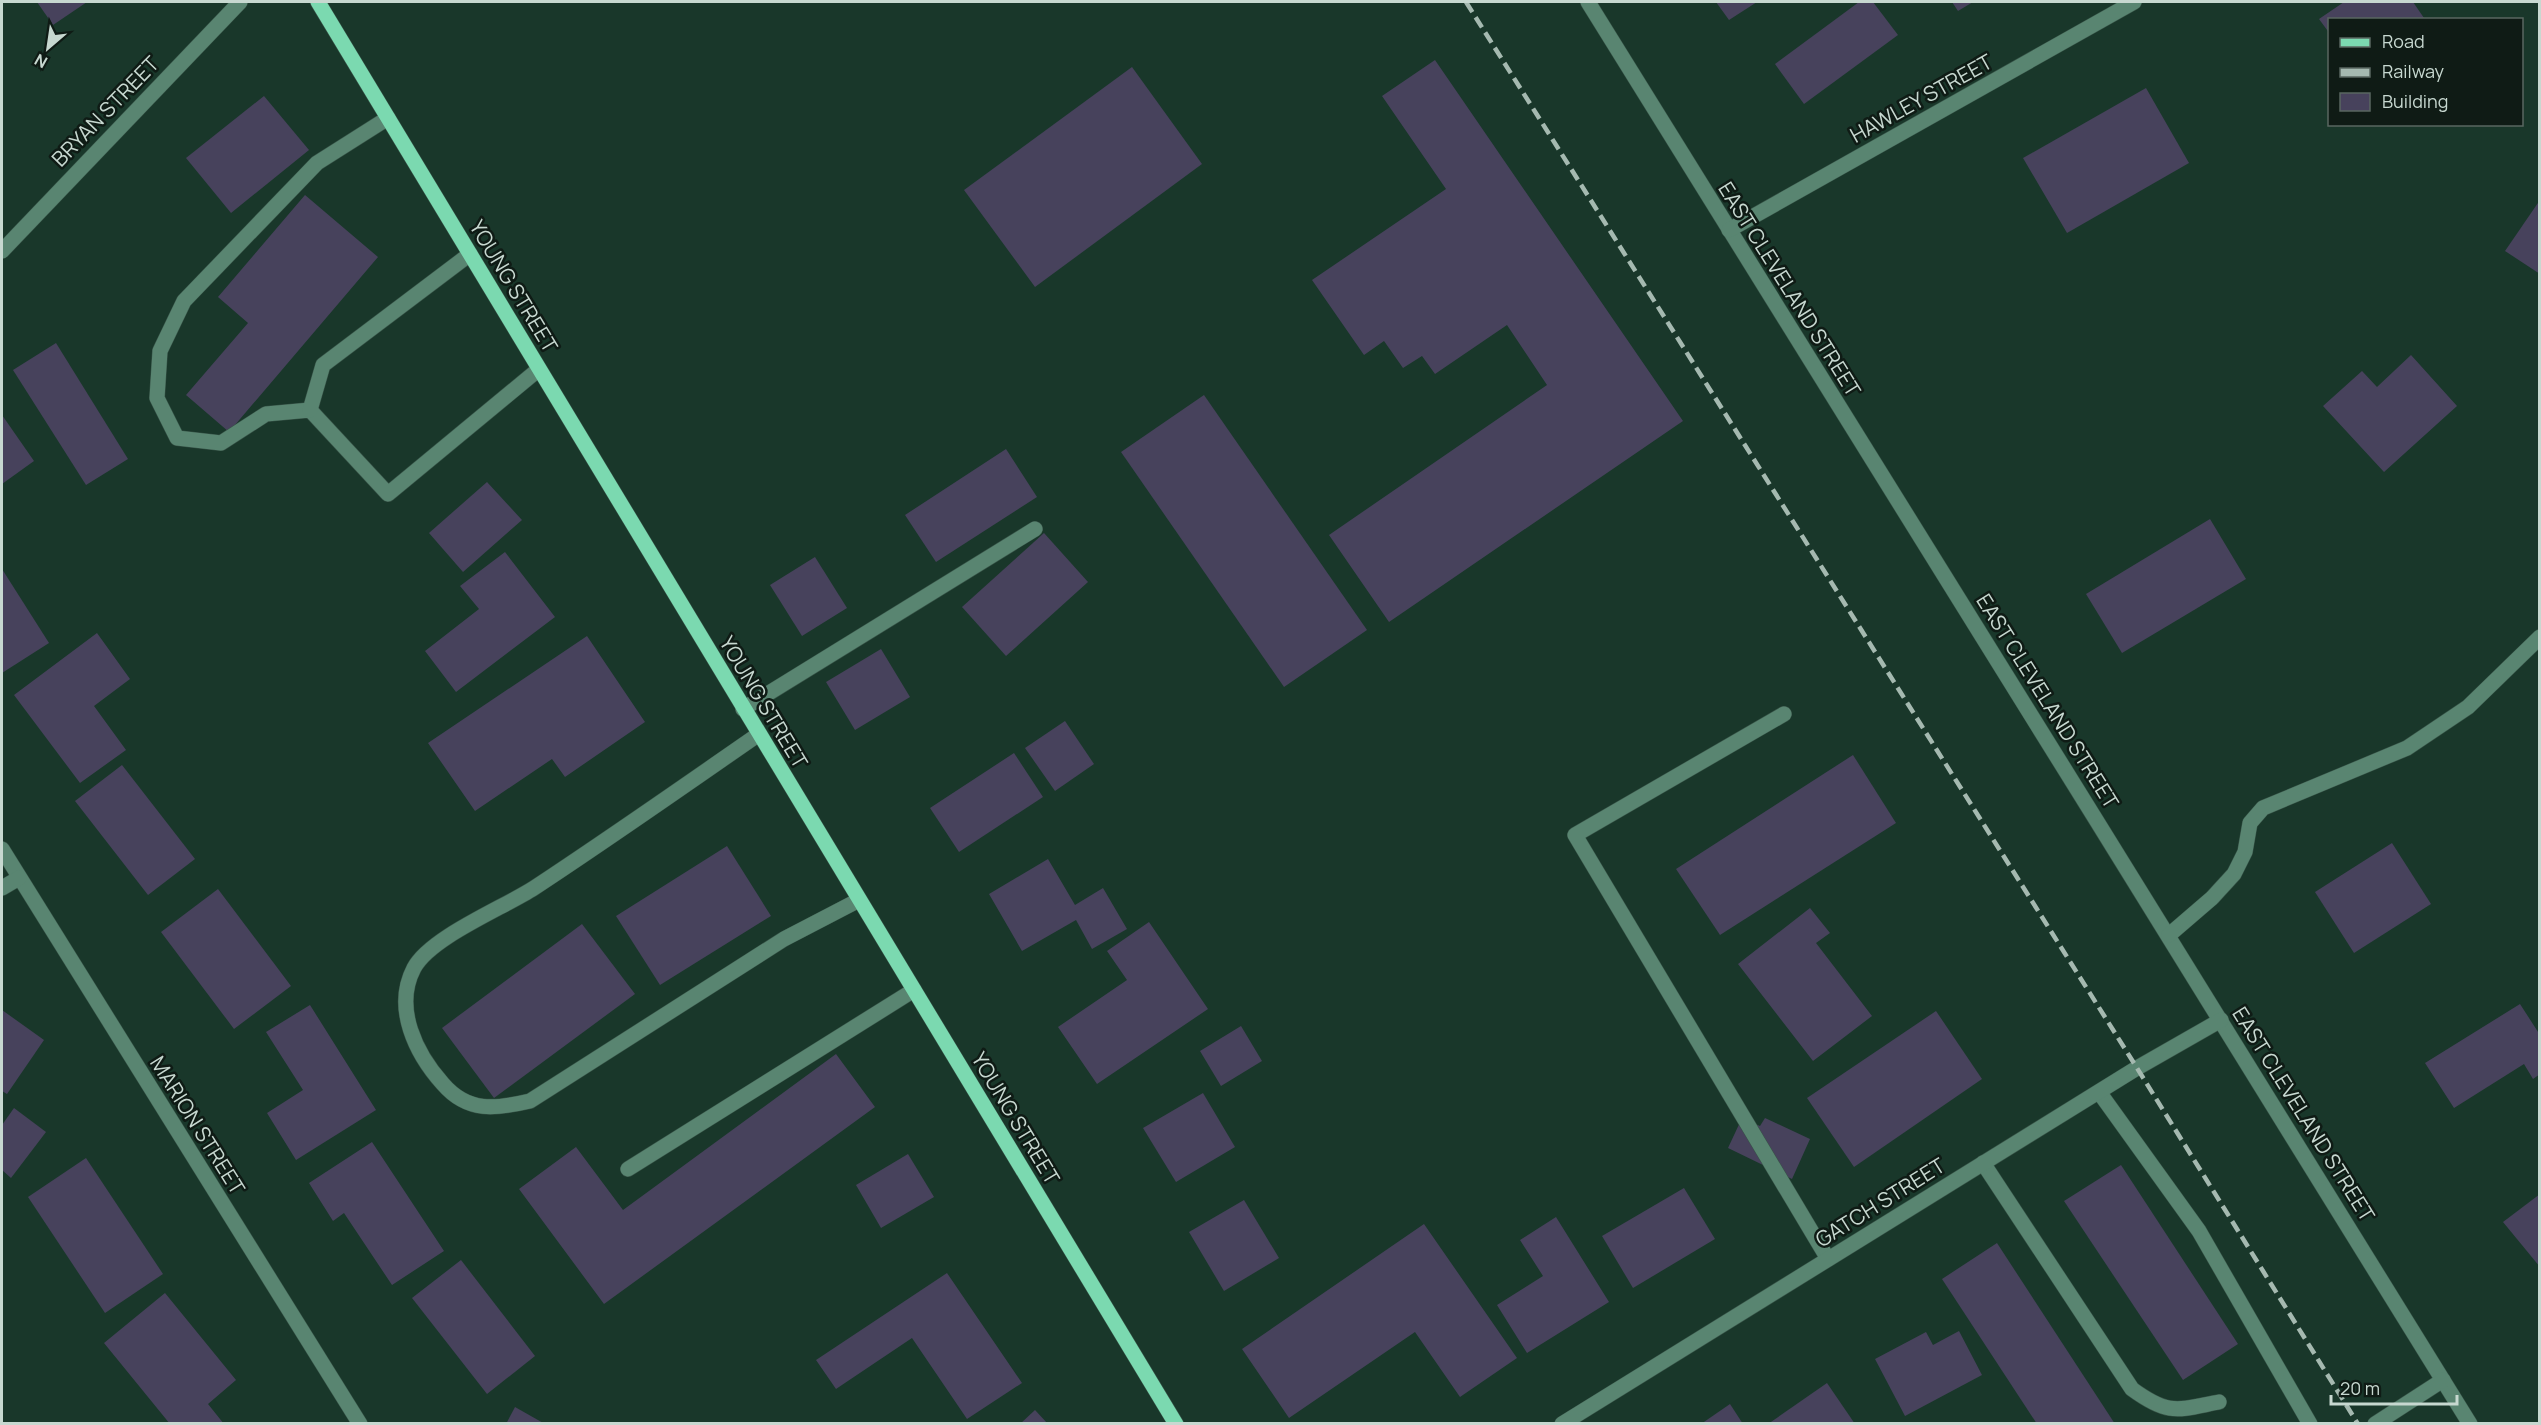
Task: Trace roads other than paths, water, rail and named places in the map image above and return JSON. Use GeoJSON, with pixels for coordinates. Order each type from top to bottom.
{"type":"FeatureCollection","features":[{"type":"Feature","properties":{"kind":"main road","name":"YOUNG STREET"},"geometry":{"type":"LineString","coordinates":[[318,2],[1176,1424]]}},
{"type":"Feature","properties":{"kind":"street","name":"BRYAN STREET"},"geometry":{"type":"LineString","coordinates":[[2,251],[240,2]]}},
{"type":"Feature","properties":{"kind":"street","name":"EAST CLEVELAND STREET"},"geometry":{"type":"LineString","coordinates":[[1588,2],[1865,451],[1995,654],[2470,1424]]}},
{"type":"Feature","properties":{"kind":"street","name":"HAWLEY STREET"},"geometry":{"type":"LineString","coordinates":[[1729,230],[2134,2]]}},
{"type":"Feature","properties":{"kind":"street"},"geometry":{"type":"LineString","coordinates":[[310,411],[266,414],[221,443],[177,438],[157,398],[160,351],[184,301],[317,162],[388,118]]}},
{"type":"Feature","properties":{"kind":"street"},"geometry":{"type":"LineString","coordinates":[[310,411],[323,365],[470,254]]}},
{"type":"Feature","properties":{"kind":"street"},"geometry":{"type":"LineString","coordinates":[[310,411],[388,494],[539,369]]}},
{"type":"Feature","properties":{"kind":"street"},"geometry":{"type":"LineString","coordinates":[[743,709],[1035,529]]}},
{"type":"Feature","properties":{"kind":"street"},"geometry":{"type":"LineString","coordinates":[[2169,935],[2212,898],[2234,874],[2245,852],[2250,823],[2263,808],[2408,748],[2468,707],[2540,637]]}},
{"type":"Feature","properties":{"kind":"street"},"geometry":{"type":"LineString","coordinates":[[1784,714],[1575,835],[1828,1259]]}},
{"type":"Feature","properties":{"kind":"street"},"geometry":{"type":"LineString","coordinates":[[759,734],[532,889],[427,952],[414,968],[406,995],[406,1015],[422,1057],[444,1085],[461,1100],[479,1108],[498,1108],[530,1101],[784,939],[859,900]]}},
{"type":"Feature","properties":{"kind":"street","name":"MARION STREET"},"geometry":{"type":"LineString","coordinates":[[2,849],[360,1424]]}},
{"type":"Feature","properties":{"kind":"street"},"geometry":{"type":"LineString","coordinates":[[2,888],[19,878]]}},
{"type":"Feature","properties":{"kind":"street"},"geometry":{"type":"LineString","coordinates":[[628,1169],[914,990]]}},
{"type":"Feature","properties":{"kind":"street","name":"GATCH STREET"},"geometry":{"type":"LineString","coordinates":[[1562,1424],[2098,1092],[2221,1020]]}},
{"type":"Feature","properties":{"kind":"street"},"geometry":{"type":"LineString","coordinates":[[2098,1092],[2199,1231],[2310,1424]]}},
{"type":"Feature","properties":{"kind":"street"},"geometry":{"type":"LineString","coordinates":[[1983,1163],[2132,1389],[2156,1406],[2176,1411],[2219,1402]]}},
{"type":"Feature","properties":{"kind":"street"},"geometry":{"type":"LineString","coordinates":[[2375,1424],[2443,1380]]}},
{"type":"Feature","properties":{"kind":"railway"},"geometry":{"type":"LineString","coordinates":[[1466,2],[2137,1068],[2358,1424]]}}]}
